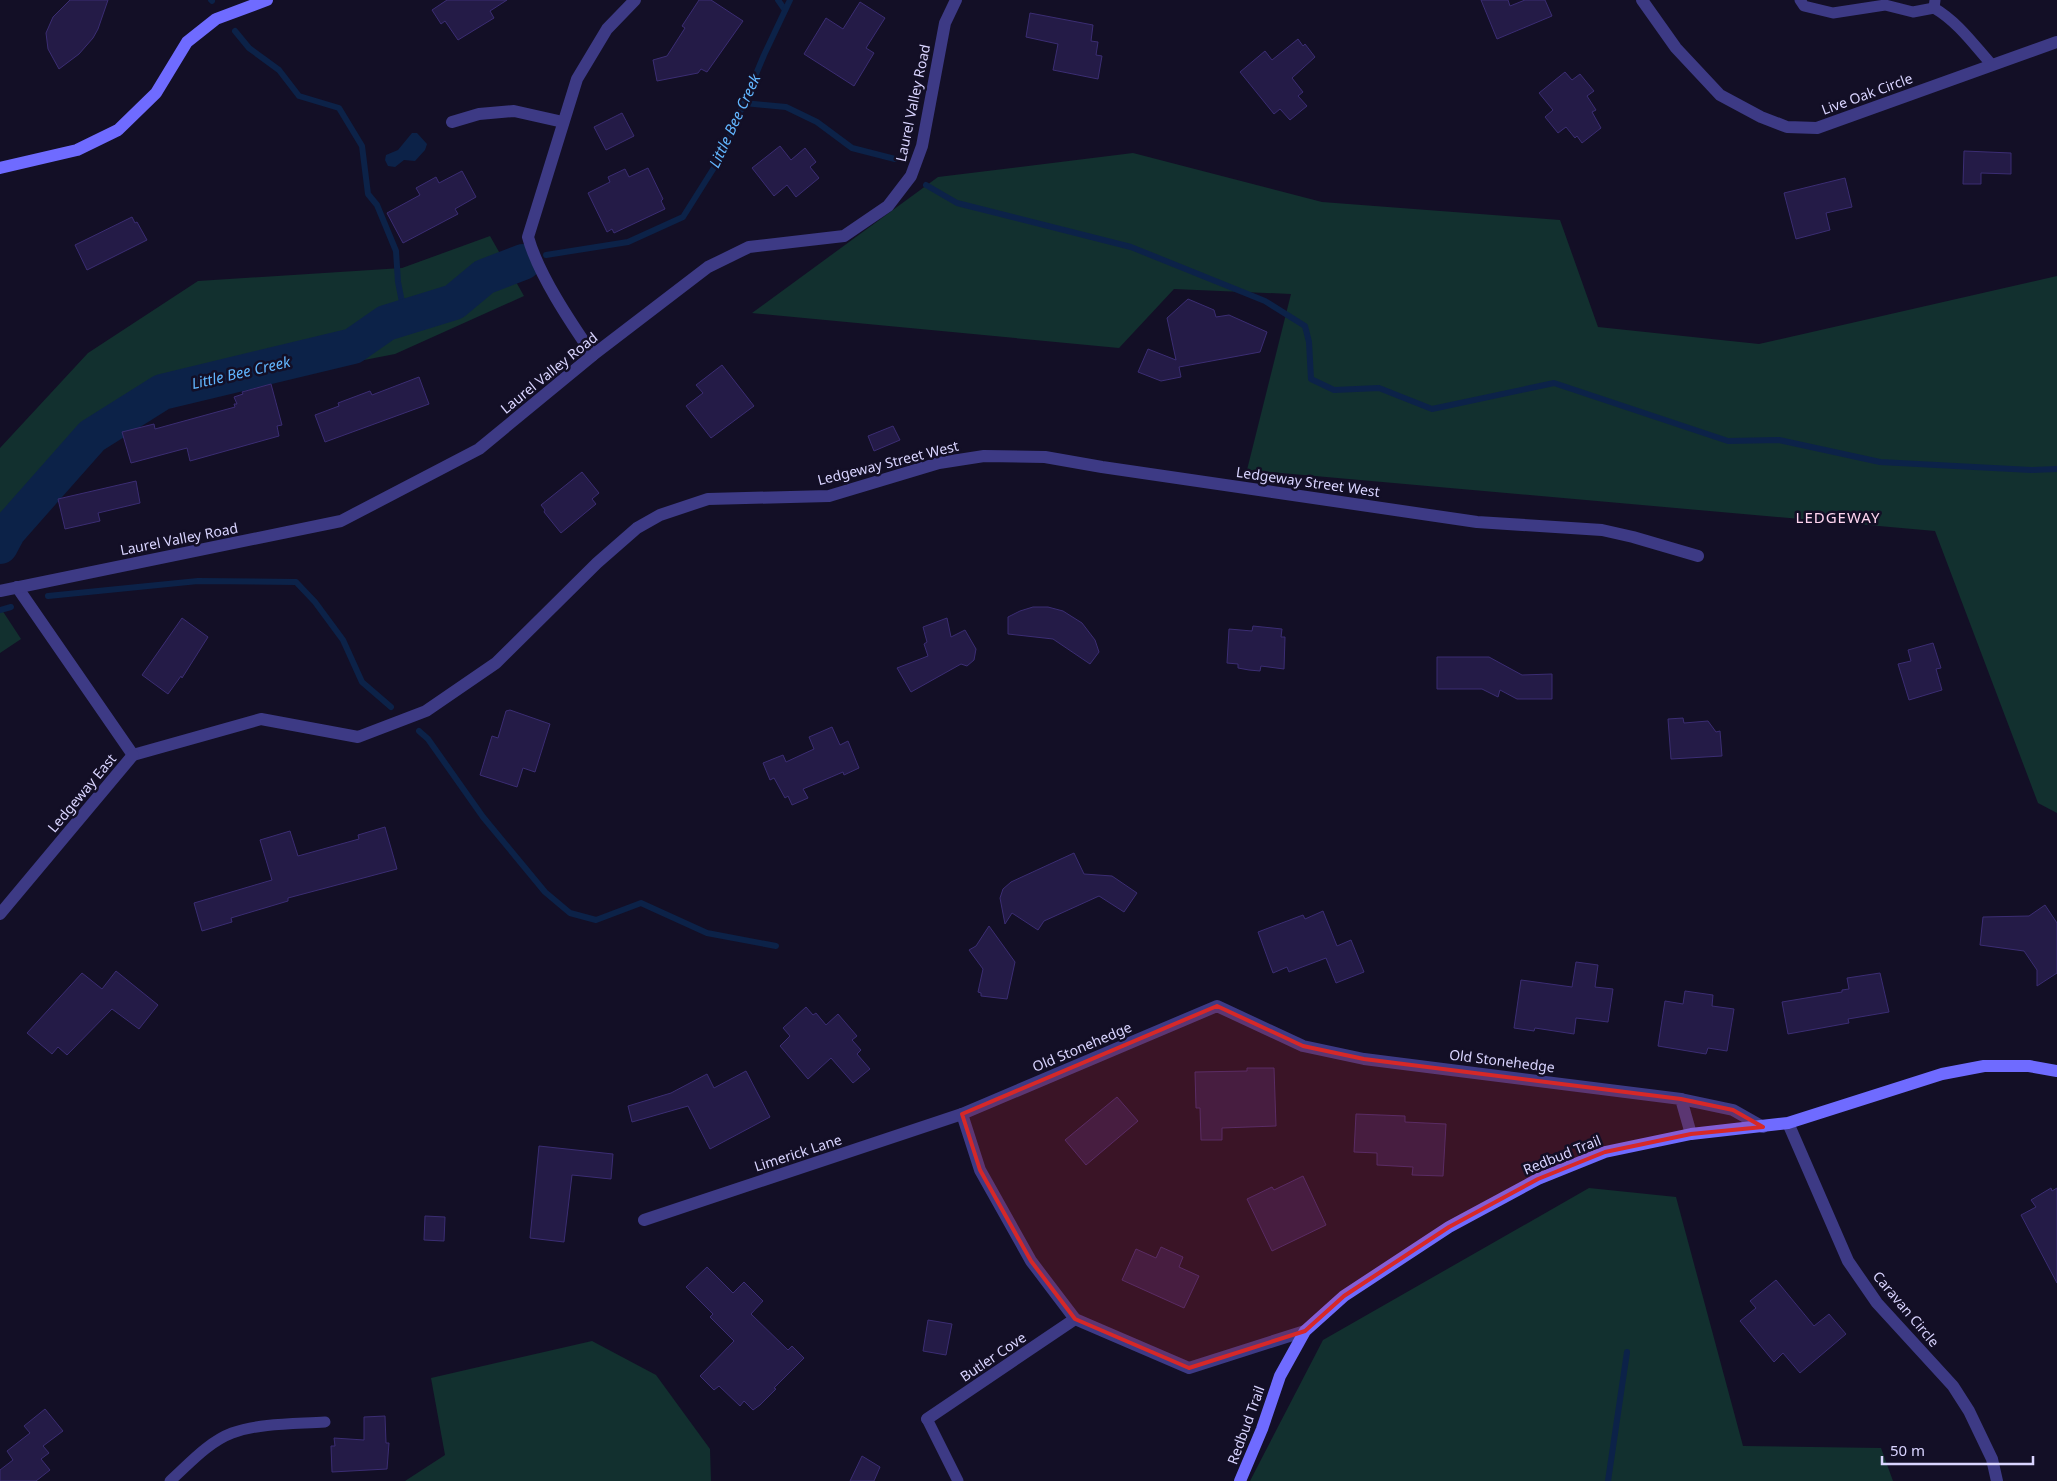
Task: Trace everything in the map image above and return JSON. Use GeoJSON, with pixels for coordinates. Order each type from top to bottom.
{"type":"FeatureCollection","features":[{"type":"Feature","properties":{"kind":"street"},"geometry":{"type":"LineString","coordinates":[[0,168],[78,150],[118,130],[156,93],[187,42],[216,19],[256,2],[267,0]]}},
{"type":"Feature","properties":{"kind":"street"},"geometry":{"type":"LineString","coordinates":[[593,356],[573,327],[532,253],[528,237],[577,79],[607,29],[635,0]]}},
{"type":"Feature","properties":{"kind":"street","name":"Laurel Valley Road"},"geometry":{"type":"LineString","coordinates":[[0,591],[341,521],[480,449],[593,356],[708,267],[749,247],[844,236],[888,206],[908,182],[922,146],[945,23],[956,0]]}},
{"type":"Feature","properties":{"kind":"street","name":"Live Oak Circle"},"geometry":{"type":"LineString","coordinates":[[1642,0],[1676,48],[1720,95],[1761,117],[1787,127],[1817,128],[2057,42]]}},
{"type":"Feature","properties":{"kind":"street"},"geometry":{"type":"LineString","coordinates":[[452,122],[479,114],[514,111],[563,122]]}},
{"type":"Feature","properties":{"kind":"street","name":"Ledgeway Street West"},"geometry":{"type":"LineString","coordinates":[[133,755],[261,719],[358,737],[426,711],[478,678],[496,664],[597,563],[638,528],[660,515],[708,499],[829,496],[939,464],[984,456],[1045,457],[1477,522],[1602,530],[1698,556]]}},
{"type":"Feature","properties":{"kind":"street","name":"Ledgeway East"},"geometry":{"type":"LineString","coordinates":[[0,914],[133,755],[17,587]]}},
{"type":"Feature","properties":{"kind":"street","name":"Old Stonehedge"},"geometry":{"type":"LineString","coordinates":[[962,1114],[1216,1006],[1304,1046],[1364,1059],[1681,1099],[1733,1110],[1763,1127]]}},
{"type":"Feature","properties":{"kind":"street","name":"Redbud Trail"},"geometry":{"type":"LineString","coordinates":[[1240,1481],[1262,1429],[1280,1376],[1305,1331],[1352,1290],[1449,1227],[1538,1180],[1605,1152],[1691,1134],[1788,1124],[1942,1074],[1993,1066],[2029,1066],[2057,1071]]}},
{"type":"Feature","properties":{"kind":"street"},"geometry":{"type":"LineString","coordinates":[[1681,1099],[1691,1134]]}},
{"type":"Feature","properties":{"kind":"street"},"geometry":{"type":"LineString","coordinates":[[962,1114],[980,1170],[1031,1261],[1075,1319],[1189,1368],[1305,1331]]}},
{"type":"Feature","properties":{"kind":"street","name":"Limerick Lane"},"geometry":{"type":"LineString","coordinates":[[644,1220],[962,1114]]}},
{"type":"Feature","properties":{"kind":"street","name":"Caravan Circle"},"geometry":{"type":"LineString","coordinates":[[1788,1124],[1848,1261],[1877,1304],[1953,1386],[1969,1411],[1992,1460],[1997,1481]]}},
{"type":"Feature","properties":{"kind":"street","name":"Butler Cove"},"geometry":{"type":"LineString","coordinates":[[927,1419],[1075,1319]]}},
{"type":"Feature","properties":{"kind":"lane"},"geometry":{"type":"LineString","coordinates":[[1800,0],[1804,6],[1833,13],[1885,5],[1913,12],[1935,4],[1958,26],[1992,65]]}},
{"type":"Feature","properties":{"kind":"lane"},"geometry":{"type":"LineString","coordinates":[[927,1419],[958,1481]]}},
{"type":"Feature","properties":{"kind":"lane"},"geometry":{"type":"LineString","coordinates":[[170,1481],[200,1454],[232,1434],[263,1427],[325,1422]]}},
{"type":"Feature","properties":{"kind":"highlighted area"},"geometry":{"type":"Polygon","coordinates":[[[1217,1006],[1303,1046],[1364,1059],[1681,1099],[1733,1110],[1763,1127],[1691,1134],[1605,1152],[1538,1179],[1449,1227],[1344,1296],[1305,1331],[1189,1368],[1075,1319],[1031,1261],[980,1170],[962,1114],[1217,1006]]]}},
{"type":"Feature","properties":{"kind":"green space"},"geometry":{"type":"Polygon","coordinates":[[[1133,153],[1322,202],[1560,220],[1598,327],[1759,344],[2057,276],[2057,813],[2038,803],[1935,531],[1247,470],[1291,294],[1174,289],[1119,348],[752,313],[938,177],[1133,153]]]}},
{"type":"Feature","properties":{"kind":"green space"},"geometry":{"type":"Polygon","coordinates":[[[490,236],[524,296],[395,354],[160,400],[98,442],[0,552],[0,448],[88,353],[198,281],[402,268],[490,236]]]}},
{"type":"Feature","properties":{"kind":"green space"},"geometry":{"type":"Polygon","coordinates":[[[0,607],[21,639],[0,653],[0,607]]]}},
{"type":"Feature","properties":{"kind":"green space"},"geometry":{"type":"Polygon","coordinates":[[[1589,1188],[1676,1197],[1743,1446],[1881,1448],[1893,1481],[1250,1481],[1323,1340],[1589,1188]]]}},
{"type":"Feature","properties":{"kind":"green space"},"geometry":{"type":"Polygon","coordinates":[[[592,1341],[656,1375],[710,1449],[711,1481],[405,1481],[445,1455],[431,1378],[592,1341]]]}},
{"type":"Feature","properties":{"kind":"water"},"geometry":{"type":"Polygon","coordinates":[[[412,133],[417,133],[427,144],[425,150],[415,161],[404,160],[395,167],[388,166],[385,160],[386,155],[398,150],[412,133]]]}},
{"type":"Feature","properties":{"kind":"building"},"geometry":{"type":"Polygon","coordinates":[[[70,0],[108,0],[93,38],[79,54],[59,69],[48,49],[46,33],[53,17],[70,0]]]}},
{"type":"Feature","properties":{"kind":"building"},"geometry":{"type":"Polygon","coordinates":[[[447,0],[507,0],[490,11],[494,18],[458,40],[445,21],[441,24],[432,10],[447,0]]]}},
{"type":"Feature","properties":{"kind":"building"},"geometry":{"type":"Polygon","coordinates":[[[699,0],[711,0],[743,21],[707,72],[701,69],[698,73],[657,81],[653,60],[667,56],[685,28],[682,26],[699,0]]]}},
{"type":"Feature","properties":{"kind":"building"},"geometry":{"type":"Polygon","coordinates":[[[1481,0],[1508,0],[1510,6],[1525,0],[1545,0],[1552,16],[1497,39],[1481,0]]]}},
{"type":"Feature","properties":{"kind":"building"},"geometry":{"type":"Polygon","coordinates":[[[860,2],[885,18],[866,48],[874,53],[854,86],[804,54],[826,18],[843,29],[860,2]]]}},
{"type":"Feature","properties":{"kind":"building"},"geometry":{"type":"Polygon","coordinates":[[[1030,13],[1093,25],[1091,41],[1098,42],[1096,55],[1102,56],[1098,79],[1053,70],[1058,44],[1026,37],[1030,13]]]}},
{"type":"Feature","properties":{"kind":"building"},"geometry":{"type":"Polygon","coordinates":[[[1298,39],[1303,46],[1305,44],[1315,57],[1292,78],[1303,92],[1298,96],[1307,106],[1290,120],[1280,109],[1274,114],[1240,72],[1265,51],[1272,60],[1298,39]]]}},
{"type":"Feature","properties":{"kind":"building"},"geometry":{"type":"Polygon","coordinates":[[[1565,72],[1572,80],[1580,74],[1594,91],[1587,96],[1596,110],[1592,112],[1601,128],[1582,143],[1566,127],[1558,133],[1545,117],[1553,110],[1539,93],[1565,72]]]}},
{"type":"Feature","properties":{"kind":"building"},"geometry":{"type":"Polygon","coordinates":[[[622,113],[634,136],[606,150],[594,127],[622,113]]]}},
{"type":"Feature","properties":{"kind":"building"},"geometry":{"type":"Polygon","coordinates":[[[780,146],[791,160],[805,148],[816,162],[810,167],[819,178],[796,197],[787,185],[774,196],[752,168],[780,146]]]}},
{"type":"Feature","properties":{"kind":"building"},"geometry":{"type":"Polygon","coordinates":[[[1964,151],[2011,153],[2011,174],[1981,173],[1981,184],[1963,184],[1964,151]]]}},
{"type":"Feature","properties":{"kind":"building"},"geometry":{"type":"Polygon","coordinates":[[[648,168],[663,199],[661,201],[665,209],[614,233],[612,229],[607,232],[588,193],[610,182],[608,177],[625,169],[629,177],[648,168]]]}},
{"type":"Feature","properties":{"kind":"building"},"geometry":{"type":"Polygon","coordinates":[[[462,171],[476,197],[455,209],[458,214],[403,243],[387,213],[420,195],[416,188],[436,177],[439,183],[462,171]]]}},
{"type":"Feature","properties":{"kind":"building"},"geometry":{"type":"Polygon","coordinates":[[[1845,178],[1852,207],[1826,213],[1830,230],[1796,239],[1784,193],[1845,178]]]}},
{"type":"Feature","properties":{"kind":"building"},"geometry":{"type":"Polygon","coordinates":[[[132,217],[147,240],[87,270],[75,245],[132,217]]]}},
{"type":"Feature","properties":{"kind":"building"},"geometry":{"type":"Polygon","coordinates":[[[1188,299],[1214,310],[1216,317],[1229,315],[1267,332],[1260,352],[1179,367],[1181,377],[1161,381],[1138,372],[1148,349],[1176,360],[1167,318],[1188,299]]]}},
{"type":"Feature","properties":{"kind":"building"},"geometry":{"type":"Polygon","coordinates":[[[722,365],[754,406],[711,438],[686,406],[703,393],[696,385],[722,365]]]}},
{"type":"Feature","properties":{"kind":"building"},"geometry":{"type":"Polygon","coordinates":[[[419,377],[429,404],[325,442],[315,415],[339,406],[338,403],[370,391],[372,395],[419,377]]]}},
{"type":"Feature","properties":{"kind":"building"},"geometry":{"type":"Polygon","coordinates":[[[271,384],[282,425],[277,426],[279,436],[190,461],[187,448],[131,463],[122,432],[154,424],[155,429],[235,407],[234,404],[237,404],[234,397],[243,394],[242,392],[271,384]]]}},
{"type":"Feature","properties":{"kind":"building"},"geometry":{"type":"Polygon","coordinates":[[[893,426],[900,440],[874,451],[868,436],[893,426]]]}},
{"type":"Feature","properties":{"kind":"building"},"geometry":{"type":"Polygon","coordinates":[[[582,472],[599,493],[592,499],[596,504],[561,533],[544,512],[545,510],[541,505],[582,472]]]}},
{"type":"Feature","properties":{"kind":"building"},"geometry":{"type":"Polygon","coordinates":[[[136,481],[140,503],[98,513],[100,521],[65,529],[58,499],[136,481]]]}},
{"type":"Feature","properties":{"kind":"building"},"geometry":{"type":"Polygon","coordinates":[[[1033,607],[1048,607],[1063,611],[1082,623],[1095,640],[1099,652],[1090,664],[1053,639],[1008,634],[1008,617],[1033,607]]]}},
{"type":"Feature","properties":{"kind":"building"},"geometry":{"type":"Polygon","coordinates":[[[182,618],[208,637],[182,678],[181,676],[168,694],[142,675],[182,618]]]}},
{"type":"Feature","properties":{"kind":"building"},"geometry":{"type":"Polygon","coordinates":[[[947,618],[951,637],[965,630],[976,649],[974,660],[967,666],[961,664],[911,692],[897,668],[928,656],[924,644],[927,642],[923,627],[947,618]]]}},
{"type":"Feature","properties":{"kind":"building"},"geometry":{"type":"Polygon","coordinates":[[[1253,626],[1282,629],[1281,637],[1285,637],[1284,669],[1261,666],[1260,671],[1249,670],[1238,668],[1238,664],[1227,663],[1229,629],[1252,631],[1253,626]]]}},
{"type":"Feature","properties":{"kind":"building"},"geometry":{"type":"Polygon","coordinates":[[[1933,643],[1941,668],[1936,669],[1942,690],[1909,700],[1898,664],[1911,661],[1908,650],[1933,643]]]}},
{"type":"Feature","properties":{"kind":"building"},"geometry":{"type":"Polygon","coordinates":[[[1437,657],[1489,657],[1522,675],[1552,674],[1552,699],[1517,699],[1500,690],[1498,697],[1482,689],[1437,689],[1437,657]]]}},
{"type":"Feature","properties":{"kind":"building"},"geometry":{"type":"Polygon","coordinates":[[[510,710],[550,724],[535,772],[523,768],[517,787],[480,775],[492,736],[498,738],[506,711],[510,710]]]}},
{"type":"Feature","properties":{"kind":"building"},"geometry":{"type":"Polygon","coordinates":[[[1683,718],[1684,723],[1708,721],[1716,732],[1720,731],[1722,756],[1671,759],[1668,719],[1683,718]]]}},
{"type":"Feature","properties":{"kind":"building"},"geometry":{"type":"Polygon","coordinates":[[[832,727],[840,745],[848,741],[859,768],[844,775],[843,772],[803,789],[808,798],[792,805],[788,796],[785,798],[774,778],[770,780],[763,763],[783,755],[786,762],[814,749],[809,737],[832,727]]]}},
{"type":"Feature","properties":{"kind":"building"},"geometry":{"type":"Polygon","coordinates":[[[385,827],[397,869],[288,898],[288,901],[231,918],[232,922],[202,931],[194,903],[272,880],[260,840],[290,831],[298,856],[359,839],[358,835],[385,827]]]}},
{"type":"Feature","properties":{"kind":"building"},"geometry":{"type":"Polygon","coordinates":[[[1074,853],[1084,874],[1112,876],[1137,893],[1124,912],[1099,896],[1044,921],[1038,930],[1012,913],[1005,924],[1000,898],[1003,889],[1011,882],[1074,853]]]}},
{"type":"Feature","properties":{"kind":"building"},"geometry":{"type":"Polygon","coordinates":[[[2045,905],[2057,923],[2057,973],[2037,986],[2037,970],[2024,951],[1980,945],[1983,917],[2029,916],[2045,905]]]}},
{"type":"Feature","properties":{"kind":"building"},"geometry":{"type":"Polygon","coordinates":[[[1323,911],[1337,946],[1351,940],[1364,972],[1336,983],[1326,958],[1289,972],[1287,967],[1273,973],[1258,932],[1303,915],[1305,919],[1323,911]]]}},
{"type":"Feature","properties":{"kind":"building"},"geometry":{"type":"Polygon","coordinates":[[[989,926],[1015,962],[1007,999],[981,996],[981,993],[978,992],[983,969],[969,950],[976,946],[989,926]]]}},
{"type":"Feature","properties":{"kind":"building"},"geometry":{"type":"Polygon","coordinates":[[[1576,962],[1598,965],[1595,987],[1613,989],[1608,1022],[1576,1018],[1574,1034],[1535,1028],[1534,1031],[1514,1028],[1521,980],[1572,987],[1576,962]]]}},
{"type":"Feature","properties":{"kind":"building"},"geometry":{"type":"Polygon","coordinates":[[[116,971],[158,1005],[139,1029],[112,1009],[67,1055],[58,1047],[52,1054],[27,1033],[82,973],[102,989],[116,971]]]}},
{"type":"Feature","properties":{"kind":"building"},"geometry":{"type":"Polygon","coordinates":[[[1880,973],[1889,1012],[1848,1019],[1849,1023],[1788,1034],[1782,1002],[1842,992],[1842,990],[1849,989],[1847,978],[1880,973]]]}},
{"type":"Feature","properties":{"kind":"building"},"geometry":{"type":"Polygon","coordinates":[[[1685,991],[1713,995],[1712,1006],[1734,1009],[1727,1051],[1708,1048],[1706,1054],[1658,1046],[1665,1001],[1683,1004],[1685,991]]]}},
{"type":"Feature","properties":{"kind":"building"},"geometry":{"type":"Polygon","coordinates":[[[806,1007],[813,1015],[816,1013],[826,1025],[838,1014],[857,1036],[852,1040],[861,1050],[857,1054],[870,1069],[853,1083],[831,1058],[808,1079],[780,1046],[790,1036],[783,1028],[806,1007]]]}},
{"type":"Feature","properties":{"kind":"building"},"geometry":{"type":"Polygon","coordinates":[[[1247,1068],[1274,1068],[1276,1126],[1222,1128],[1222,1140],[1201,1140],[1200,1108],[1196,1108],[1195,1072],[1247,1071],[1247,1068]]]}},
{"type":"Feature","properties":{"kind":"building"},"geometry":{"type":"Polygon","coordinates":[[[746,1071],[770,1117],[710,1149],[688,1106],[632,1122],[628,1106],[671,1093],[707,1074],[714,1088],[746,1071]]]}},
{"type":"Feature","properties":{"kind":"building"},"geometry":{"type":"Polygon","coordinates":[[[1117,1097],[1138,1121],[1086,1165],[1065,1140],[1117,1097]]]}},
{"type":"Feature","properties":{"kind":"building"},"geometry":{"type":"Polygon","coordinates":[[[1356,1114],[1405,1116],[1405,1122],[1446,1124],[1443,1176],[1412,1175],[1413,1167],[1377,1165],[1377,1153],[1354,1152],[1356,1114]]]}},
{"type":"Feature","properties":{"kind":"building"},"geometry":{"type":"Polygon","coordinates":[[[539,1146],[613,1154],[611,1179],[572,1175],[564,1242],[530,1238],[539,1146]]]}},
{"type":"Feature","properties":{"kind":"building"},"geometry":{"type":"Polygon","coordinates":[[[1303,1176],[1326,1225],[1272,1251],[1247,1199],[1272,1187],[1274,1190],[1303,1176]]]}},
{"type":"Feature","properties":{"kind":"building"},"geometry":{"type":"Polygon","coordinates":[[[2051,1188],[2052,1191],[2057,1188],[2057,1283],[2021,1215],[2036,1207],[2031,1200],[2051,1188]]]}},
{"type":"Feature","properties":{"kind":"building"},"geometry":{"type":"Polygon","coordinates":[[[425,1216],[445,1217],[444,1241],[424,1240],[425,1216]]]}},
{"type":"Feature","properties":{"kind":"building"},"geometry":{"type":"Polygon","coordinates":[[[1161,1247],[1183,1257],[1179,1267],[1199,1276],[1184,1308],[1122,1280],[1136,1249],[1156,1258],[1161,1247]]]}},
{"type":"Feature","properties":{"kind":"building"},"geometry":{"type":"Polygon","coordinates":[[[707,1267],[733,1293],[744,1282],[763,1301],[751,1314],[788,1350],[792,1346],[804,1358],[774,1388],[776,1389],[753,1410],[744,1401],[740,1406],[719,1386],[714,1390],[700,1376],[734,1341],[710,1317],[713,1314],[686,1287],[707,1267]]]}},
{"type":"Feature","properties":{"kind":"building"},"geometry":{"type":"Polygon","coordinates":[[[1776,1280],[1814,1326],[1829,1314],[1846,1334],[1800,1373],[1783,1353],[1774,1362],[1740,1321],[1756,1308],[1750,1301],[1776,1280]]]}},
{"type":"Feature","properties":{"kind":"building"},"geometry":{"type":"Polygon","coordinates":[[[928,1320],[952,1324],[946,1355],[923,1351],[928,1320]]]}},
{"type":"Feature","properties":{"kind":"building"},"geometry":{"type":"Polygon","coordinates":[[[45,1409],[63,1431],[43,1446],[49,1453],[41,1459],[50,1470],[36,1481],[0,1481],[0,1470],[13,1460],[7,1451],[30,1433],[24,1426],[45,1409]]]}},
{"type":"Feature","properties":{"kind":"building"},"geometry":{"type":"Polygon","coordinates":[[[385,1416],[386,1443],[389,1443],[387,1469],[332,1472],[331,1446],[335,1446],[334,1438],[364,1440],[364,1417],[385,1416]]]}},
{"type":"Feature","properties":{"kind":"building"},"geometry":{"type":"Polygon","coordinates":[[[862,1456],[880,1467],[874,1481],[850,1481],[862,1456]]]}},
{"type":"Feature","properties":{"kind":"waterway"},"geometry":{"type":"LineString","coordinates":[[778,0],[785,10]]}},
{"type":"Feature","properties":{"kind":"waterway","name":"Little Bee Creek"},"geometry":{"type":"LineString","coordinates":[[546,255],[628,242],[683,217],[722,155],[764,55],[790,0]]}},
{"type":"Feature","properties":{"kind":"waterway"},"geometry":{"type":"LineString","coordinates":[[235,31],[249,48],[279,70],[299,96],[339,108],[362,146],[368,194],[377,205],[396,251],[398,282],[405,317]]}},
{"type":"Feature","properties":{"kind":"waterway"},"geometry":{"type":"LineString","coordinates":[[744,103],[786,107],[817,122],[852,148],[895,159]]}},
{"type":"Feature","properties":{"kind":"waterway"},"geometry":{"type":"LineString","coordinates":[[926,185],[957,203],[1131,247],[1265,301],[1305,326],[1309,342],[1311,379],[1334,390],[1379,388],[1432,409],[1554,383],[1728,441],[1779,440],[1880,462],[2031,470],[2057,469]]}},
{"type":"Feature","properties":{"kind":"waterway","name":"Little Bee Creek"},"geometry":{"type":"LineString","coordinates":[[0,546],[8,531],[92,436],[162,392],[353,346],[386,323],[454,302],[484,277],[523,262]]}},
{"type":"Feature","properties":{"kind":"waterway"},"geometry":{"type":"LineString","coordinates":[[48,596],[198,581],[296,582],[315,602],[343,640],[362,682],[391,707]]}},
{"type":"Feature","properties":{"kind":"waterway"},"geometry":{"type":"LineString","coordinates":[[0,610],[11,607]]}},
{"type":"Feature","properties":{"kind":"waterway"},"geometry":{"type":"LineString","coordinates":[[419,731],[428,739],[483,817],[545,892],[570,913],[596,920],[641,903],[707,933],[776,946]]}},
{"type":"Feature","properties":{"kind":"waterway"},"geometry":{"type":"LineString","coordinates":[[1608,1481],[1627,1352]]}},
{"type":"Feature","properties":{"kind":"district","name":"LEDGEWAY"},"geometry":{"type":"Point","coordinates":[1838,518]}}]}
